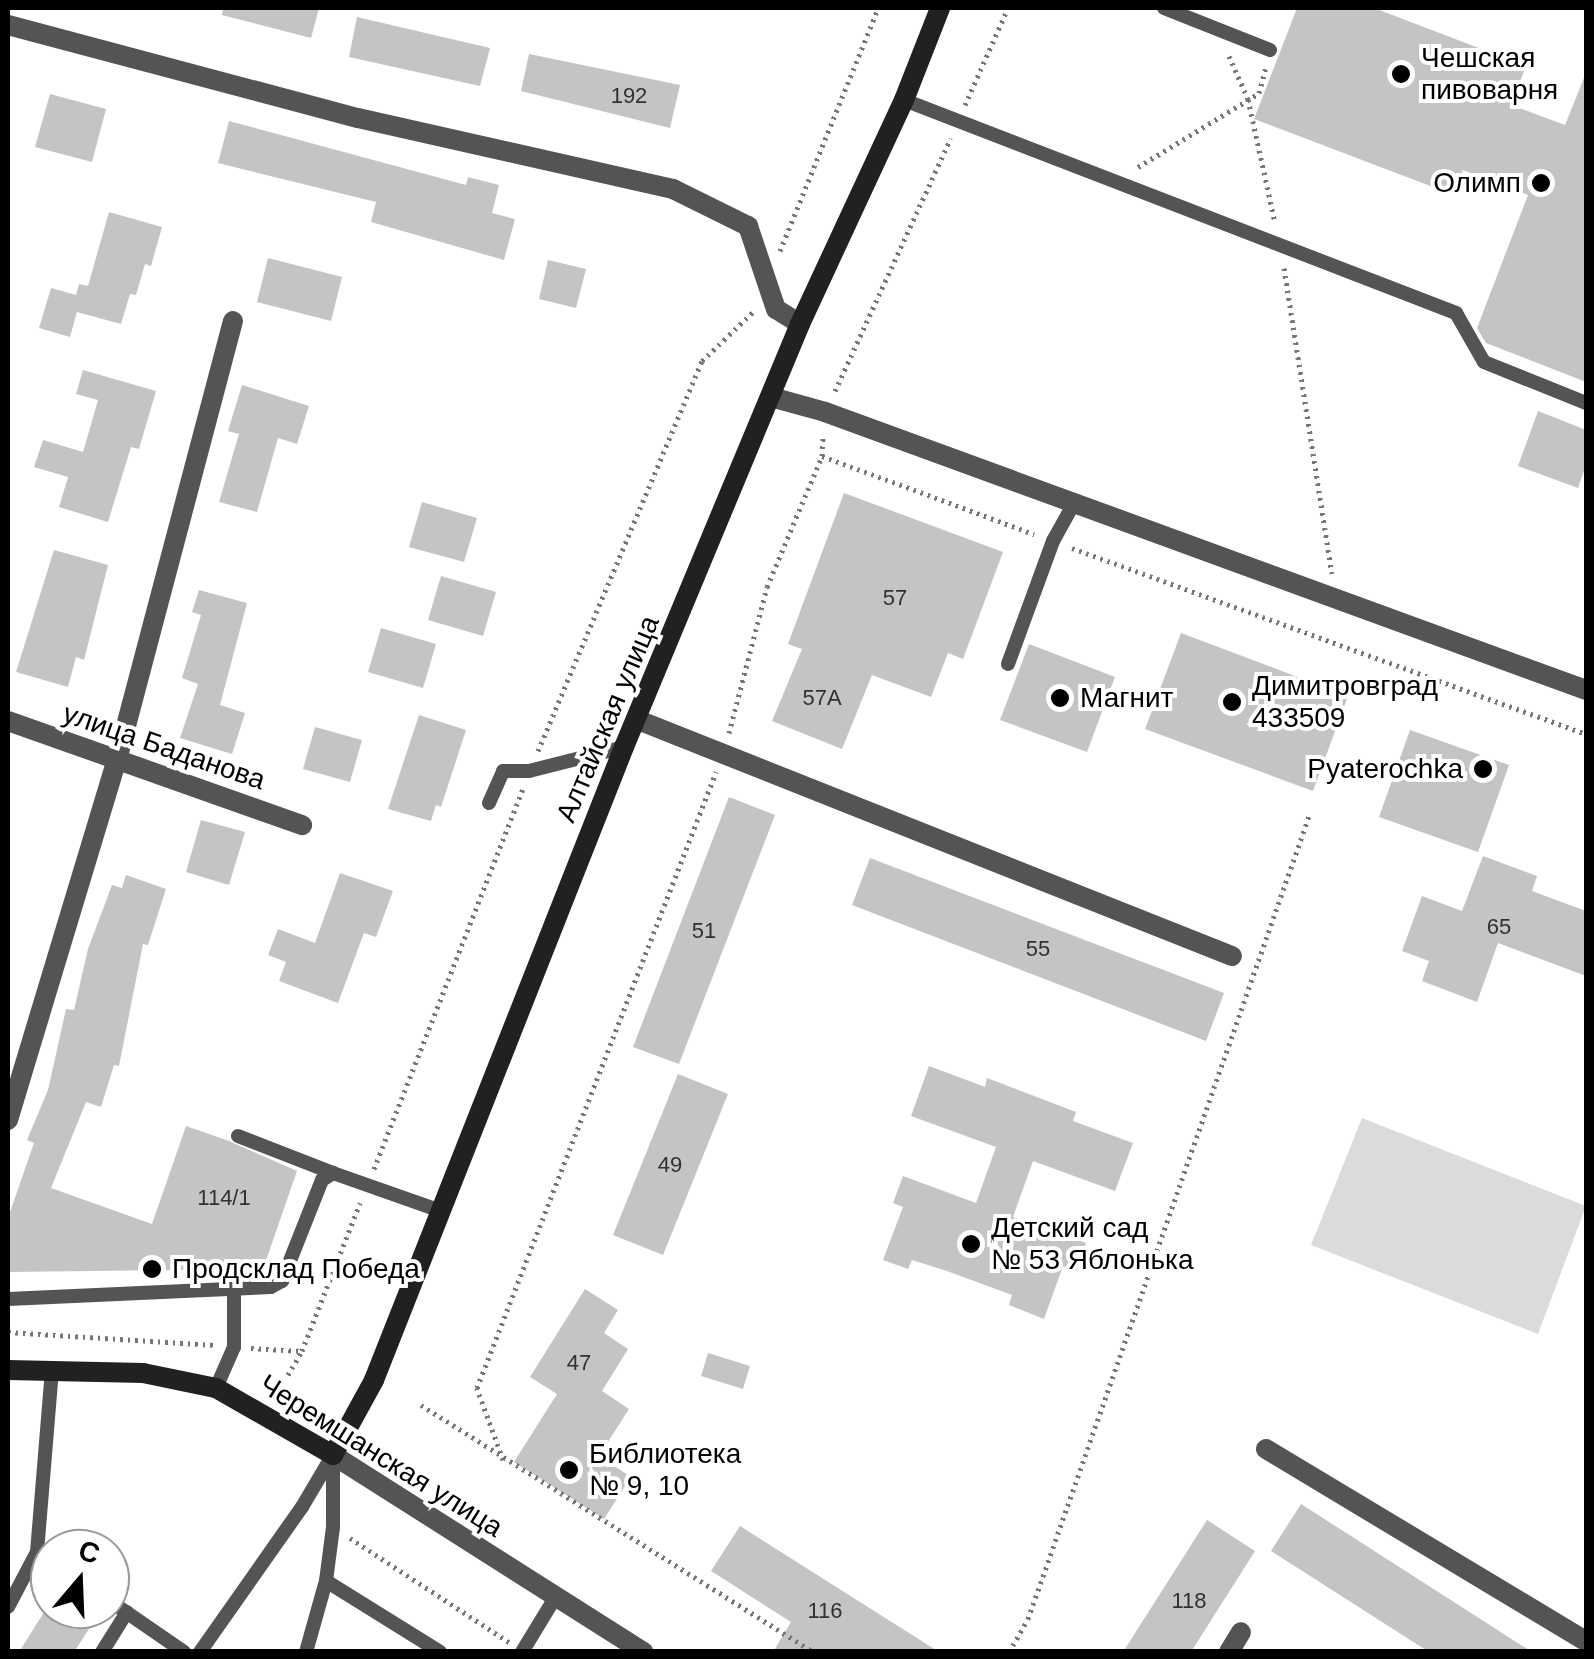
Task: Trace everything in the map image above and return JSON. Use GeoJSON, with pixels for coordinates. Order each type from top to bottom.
{"type":"FeatureCollection","features":[{"type":"Feature","properties":{"kind":"main road","name":"Алтайская улица"},"geometry":{"type":"LineString","coordinates":[[332,1455],[374,1380],[624,747],[800,324],[904,100],[940,8]]}},
{"type":"Feature","properties":{"kind":"main road","name":"Черемшанская улица"},"geometry":{"type":"LineString","coordinates":[[8,1370],[143,1373],[216,1388],[332,1455]]}},
{"type":"Feature","properties":{"kind":"street"},"geometry":{"type":"LineString","coordinates":[[8,24],[358,118],[673,190],[748,226],[776,310],[800,324]]}},
{"type":"Feature","properties":{"kind":"street"},"geometry":{"type":"LineString","coordinates":[[8,1120],[117,760],[233,321]]}},
{"type":"Feature","properties":{"kind":"street"},"geometry":{"type":"LineString","coordinates":[[771,398],[825,412],[1586,690]]}},
{"type":"Feature","properties":{"kind":"street"},"geometry":{"type":"LineString","coordinates":[[638,720],[1232,956]]}},
{"type":"Feature","properties":{"kind":"street","name":"улица Баданова"},"geometry":{"type":"LineString","coordinates":[[8,721],[302,825]]}},
{"type":"Feature","properties":{"kind":"street"},"geometry":{"type":"LineString","coordinates":[[1266,1449],[1586,1641]]}},
{"type":"Feature","properties":{"kind":"street","name":"Черемшанская улица"},"geometry":{"type":"LineString","coordinates":[[332,1455],[644,1652]]}},
{"type":"Feature","properties":{"kind":"street"},"geometry":{"type":"LineString","coordinates":[[1229,1652],[1241,1632]]}},
{"type":"Feature","properties":{"kind":"lane"},"geometry":{"type":"LineString","coordinates":[[1164,8],[1270,50]]}},
{"type":"Feature","properties":{"kind":"lane"},"geometry":{"type":"LineString","coordinates":[[904,100],[1456,313],[1484,362],[1586,403]]}},
{"type":"Feature","properties":{"kind":"lane"},"geometry":{"type":"LineString","coordinates":[[1008,664],[1053,540],[1073,505]]}},
{"type":"Feature","properties":{"kind":"lane"},"geometry":{"type":"LineString","coordinates":[[490,804],[503,772],[530,771],[624,747]]}},
{"type":"Feature","properties":{"kind":"lane"},"geometry":{"type":"LineString","coordinates":[[238,1136],[441,1210]]}},
{"type":"Feature","properties":{"kind":"lane"},"geometry":{"type":"LineString","coordinates":[[8,1299],[271,1287],[282,1280],[322,1180],[333,1173]]}},
{"type":"Feature","properties":{"kind":"lane"},"geometry":{"type":"LineString","coordinates":[[216,1388],[234,1346],[234,1289]]}},
{"type":"Feature","properties":{"kind":"lane"},"geometry":{"type":"LineString","coordinates":[[45,1529],[52,1369]]}},
{"type":"Feature","properties":{"kind":"lane"},"geometry":{"type":"LineString","coordinates":[[306,1652],[326,1581],[333,1527],[332,1455]]}},
{"type":"Feature","properties":{"kind":"lane"},"geometry":{"type":"LineString","coordinates":[[200,1652],[302,1507],[332,1455]]}},
{"type":"Feature","properties":{"kind":"lane"},"geometry":{"type":"LineString","coordinates":[[8,1607],[30,1576]]}},
{"type":"Feature","properties":{"kind":"lane"},"geometry":{"type":"LineString","coordinates":[[326,1581],[440,1652]]}},
{"type":"Feature","properties":{"kind":"lane"},"geometry":{"type":"LineString","coordinates":[[523,1651],[556,1596]]}},
{"type":"Feature","properties":{"kind":"lane"},"geometry":{"type":"LineString","coordinates":[[130,1615],[184,1652]]}},
{"type":"Feature","properties":{"kind":"lane"},"geometry":{"type":"LineString","coordinates":[[102,1652],[116,1629]]}},
{"type":"Feature","properties":{"kind":"path"},"geometry":{"type":"LineString","coordinates":[[288,1375],[302,1351],[530,771],[702,362],[751,318],[878,8]]}},
{"type":"Feature","properties":{"kind":"path"},"geometry":{"type":"LineString","coordinates":[[1216,28],[1248,98],[1281,248],[1336,600]]}},
{"type":"Feature","properties":{"kind":"path"},"geometry":{"type":"LineString","coordinates":[[1113,183],[1259,93],[1270,50]]}},
{"type":"Feature","properties":{"kind":"path"},"geometry":{"type":"LineString","coordinates":[[822,456],[1586,734]]}},
{"type":"Feature","properties":{"kind":"path"},"geometry":{"type":"LineString","coordinates":[[1009,1652],[1028,1620],[1309,816]]}},
{"type":"Feature","properties":{"kind":"path"},"geometry":{"type":"LineString","coordinates":[[8,1332],[302,1351]]}},
{"type":"Feature","properties":{"kind":"path"},"geometry":{"type":"LineString","coordinates":[[422,1406],[814,1652]]}},
{"type":"Feature","properties":{"kind":"path"},"geometry":{"type":"LineString","coordinates":[[333,1527],[523,1651]]}},
{"type":"Feature","properties":{"kind":"shaded area"},"geometry":{"type":"Polygon","coordinates":[[[1362,1118],[1586,1206],[1538,1334],[1311,1245],[1362,1118]]]}},
{"type":"Feature","properties":{"kind":"building"},"geometry":{"type":"Polygon","coordinates":[[[223,8],[319,8],[311,38],[222,15],[223,8]]]}},
{"type":"Feature","properties":{"kind":"building","name":"Олимп"},"geometry":{"type":"Polygon","coordinates":[[[1297,8],[1374,8],[1526,66],[1511,105],[1565,125],[1586,73],[1586,382],[1486,343],[1477,328],[1528,195],[1463,170],[1454,195],[1254,119],[1297,8]]]}},
{"type":"Feature","properties":{"kind":"building"},"geometry":{"type":"Polygon","coordinates":[[[357,17],[490,48],[480,86],[349,57],[357,17]]]}},
{"type":"Feature","properties":{"kind":"building"},"geometry":{"type":"Polygon","coordinates":[[[529,54],[680,85],[670,128],[521,91],[529,54]]]}},
{"type":"Feature","properties":{"kind":"building"},"geometry":{"type":"Polygon","coordinates":[[[50,94],[106,109],[92,162],[35,147],[50,94]]]}},
{"type":"Feature","properties":{"kind":"building"},"geometry":{"type":"Polygon","coordinates":[[[229,121],[466,185],[468,177],[499,185],[492,213],[515,219],[504,260],[371,222],[376,202],[218,163],[229,121]]]}},
{"type":"Feature","properties":{"kind":"building"},"geometry":{"type":"Polygon","coordinates":[[[109,212],[162,227],[151,266],[145,264],[136,295],[130,294],[121,324],[77,312],[70,337],[39,328],[51,288],[76,295],[79,284],[88,286],[109,212]]]}},
{"type":"Feature","properties":{"kind":"building"},"geometry":{"type":"Polygon","coordinates":[[[268,258],[342,277],[331,321],[257,302],[268,258]]]}},
{"type":"Feature","properties":{"kind":"building"},"geometry":{"type":"Polygon","coordinates":[[[548,260],[586,269],[576,308],[539,299],[548,260]]]}},
{"type":"Feature","properties":{"kind":"building"},"geometry":{"type":"Polygon","coordinates":[[[83,370],[156,391],[139,449],[131,447],[108,522],[59,507],[68,477],[34,467],[43,440],[83,452],[98,400],[76,394],[83,370]]]}},
{"type":"Feature","properties":{"kind":"building"},"geometry":{"type":"Polygon","coordinates":[[[242,385],[309,406],[297,444],[278,438],[257,512],[219,502],[239,434],[228,431],[242,385]]]}},
{"type":"Feature","properties":{"kind":"building"},"geometry":{"type":"Polygon","coordinates":[[[1538,411],[1586,430],[1586,465],[1578,488],[1518,466],[1538,411]]]}},
{"type":"Feature","properties":{"kind":"building"},"geometry":{"type":"Polygon","coordinates":[[[844,493],[1003,552],[963,659],[948,653],[931,697],[872,675],[842,749],[772,721],[802,649],[788,644],[844,493]]]}},
{"type":"Feature","properties":{"kind":"building"},"geometry":{"type":"Polygon","coordinates":[[[422,502],[477,518],[464,562],[409,547],[422,502]]]}},
{"type":"Feature","properties":{"kind":"building"},"geometry":{"type":"Polygon","coordinates":[[[54,550],[108,565],[84,660],[76,657],[68,687],[16,672],[54,550]]]}},
{"type":"Feature","properties":{"kind":"building"},"geometry":{"type":"Polygon","coordinates":[[[441,576],[496,592],[483,636],[428,620],[441,576]]]}},
{"type":"Feature","properties":{"kind":"building"},"geometry":{"type":"Polygon","coordinates":[[[199,590],[247,603],[220,705],[245,713],[232,754],[180,738],[198,684],[182,678],[201,615],[192,612],[199,590]]]}},
{"type":"Feature","properties":{"kind":"building"},"geometry":{"type":"Polygon","coordinates":[[[381,628],[436,644],[423,688],[368,672],[381,628]]]}},
{"type":"Feature","properties":{"kind":"building"},"geometry":{"type":"Polygon","coordinates":[[[1181,633],[1348,696],[1313,791],[1145,729],[1181,633]]]}},
{"type":"Feature","properties":{"kind":"building"},"geometry":{"type":"Polygon","coordinates":[[[1029,644],[1115,677],[1087,752],[1000,720],[1029,644]]]}},
{"type":"Feature","properties":{"kind":"building"},"geometry":{"type":"Polygon","coordinates":[[[419,715],[466,730],[441,807],[436,805],[431,821],[388,809],[419,715]]]}},
{"type":"Feature","properties":{"kind":"building"},"geometry":{"type":"Polygon","coordinates":[[[315,727],[362,740],[350,782],[303,769],[315,727]]]}},
{"type":"Feature","properties":{"kind":"building"},"geometry":{"type":"Polygon","coordinates":[[[1410,730],[1509,765],[1478,852],[1379,817],[1410,730]]]}},
{"type":"Feature","properties":{"kind":"building"},"geometry":{"type":"Polygon","coordinates":[[[729,797],[775,815],[679,1064],[633,1047],[729,797]]]}},
{"type":"Feature","properties":{"kind":"building"},"geometry":{"type":"Polygon","coordinates":[[[201,820],[245,832],[229,885],[186,872],[201,820]]]}},
{"type":"Feature","properties":{"kind":"building"},"geometry":{"type":"Polygon","coordinates":[[[1483,856],[1537,876],[1532,891],[1586,911],[1586,976],[1498,943],[1477,1002],[1422,981],[1429,961],[1402,951],[1422,896],[1462,911],[1483,856]]]}},
{"type":"Feature","properties":{"kind":"building"},"geometry":{"type":"Polygon","coordinates":[[[870,858],[1224,993],[1206,1041],[852,905],[870,858]]]}},
{"type":"Feature","properties":{"kind":"building"},"geometry":{"type":"Polygon","coordinates":[[[340,873],[393,891],[376,937],[364,933],[338,1003],[279,981],[286,962],[268,955],[278,929],[315,943],[340,873]]]}},
{"type":"Feature","properties":{"kind":"building"},"geometry":{"type":"Polygon","coordinates":[[[126,875],[166,889],[148,945],[143,944],[119,1066],[114,1065],[101,1107],[86,1102],[51,1188],[152,1224],[186,1126],[229,1141],[297,1171],[263,1269],[8,1272],[8,1218],[34,1143],[27,1140],[48,1090],[66,1009],[74,1010],[88,949],[112,885],[122,888],[126,875]]]}},
{"type":"Feature","properties":{"kind":"building"},"geometry":{"type":"Polygon","coordinates":[[[929,1066],[985,1087],[987,1078],[1076,1112],[1073,1121],[1133,1143],[1115,1191],[1033,1161],[1013,1217],[1086,1243],[1077,1271],[1063,1266],[1044,1319],[1009,1305],[1012,1295],[947,1271],[912,1260],[908,1269],[883,1260],[903,1207],[893,1203],[903,1176],[976,1203],[996,1147],[911,1116],[929,1066]]]}},
{"type":"Feature","properties":{"kind":"building"},"geometry":{"type":"Polygon","coordinates":[[[678,1074],[728,1094],[663,1255],[613,1235],[678,1074]]]}},
{"type":"Feature","properties":{"kind":"building"},"geometry":{"type":"Polygon","coordinates":[[[585,1289],[618,1310],[604,1333],[628,1349],[602,1391],[629,1409],[599,1456],[631,1477],[604,1519],[514,1462],[557,1394],[530,1377],[585,1289]]]}},
{"type":"Feature","properties":{"kind":"building"},"geometry":{"type":"Polygon","coordinates":[[[708,1353],[750,1366],[743,1389],[701,1376],[708,1353]]]}},
{"type":"Feature","properties":{"kind":"building"},"geometry":{"type":"Polygon","coordinates":[[[1301,1504],[1532,1652],[1429,1652],[1271,1551],[1301,1504]]]}},
{"type":"Feature","properties":{"kind":"building"},"geometry":{"type":"Polygon","coordinates":[[[1207,1520],[1255,1551],[1191,1652],[1123,1652],[1207,1520]]]}},
{"type":"Feature","properties":{"kind":"building"},"geometry":{"type":"Polygon","coordinates":[[[740,1526],[939,1652],[773,1652],[791,1622],[711,1571],[740,1526]]]}},
{"type":"Feature","properties":{"kind":"building"},"geometry":{"type":"Polygon","coordinates":[[[33,1629],[89,1629],[74,1652],[19,1652],[33,1629]]]}},
{"type":"Feature","properties":{"kind":"place","name":"Чешская пивоварня"},"geometry":{"type":"Point","coordinates":[1401,74]}},
{"type":"Feature","properties":{"kind":"place","name":"Олимп"},"geometry":{"type":"Point","coordinates":[1541,183]}},
{"type":"Feature","properties":{"kind":"place","name":"Магнит"},"geometry":{"type":"Point","coordinates":[1060,698]}},
{"type":"Feature","properties":{"kind":"place","name":"Димитровград 433509"},"geometry":{"type":"Point","coordinates":[1232,702]}},
{"type":"Feature","properties":{"kind":"place","name":"Pyaterochka"},"geometry":{"type":"Point","coordinates":[1483,769]}},
{"type":"Feature","properties":{"kind":"place","name":"Детский сад № 53 Яблонька"},"geometry":{"type":"Point","coordinates":[971,1244]}},
{"type":"Feature","properties":{"kind":"place","name":"Продсклад Победа"},"geometry":{"type":"Point","coordinates":[152,1269]}},
{"type":"Feature","properties":{"kind":"place","name":"Библиотека № 9, 10"},"geometry":{"type":"Point","coordinates":[569,1470]}}]}
